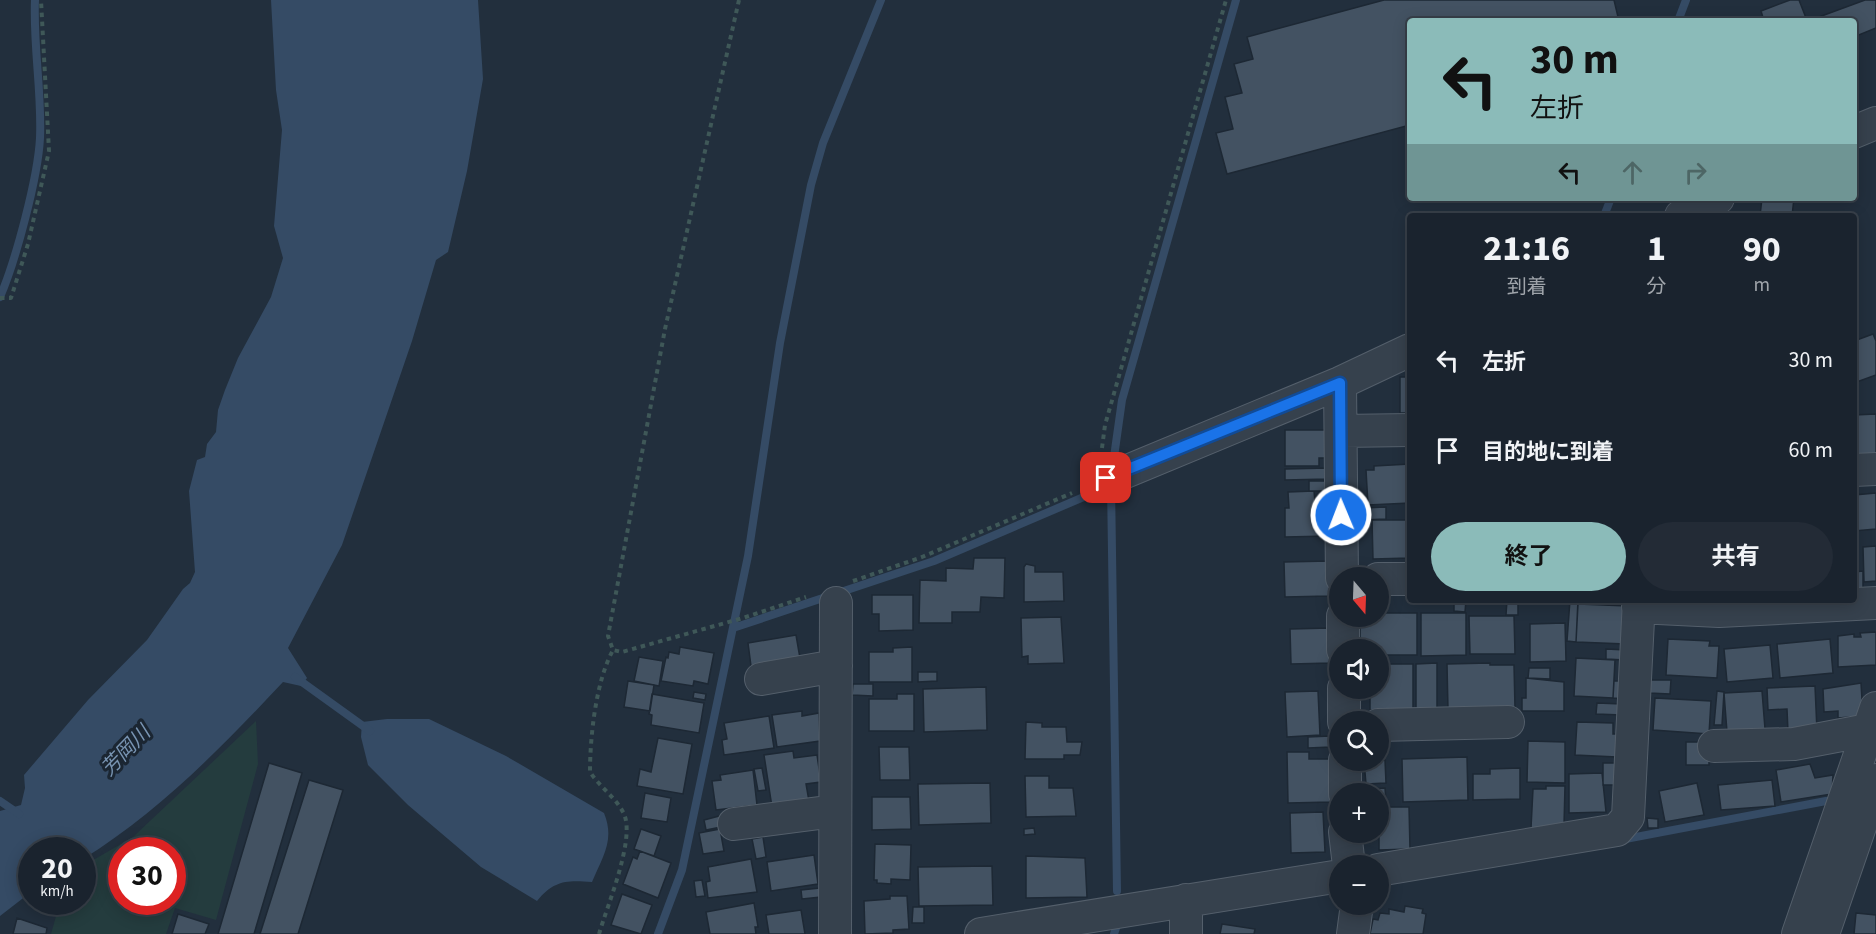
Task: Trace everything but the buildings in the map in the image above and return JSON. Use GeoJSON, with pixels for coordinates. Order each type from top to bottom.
{"type":"FeatureCollection","features":[{"type":"Feature","properties":{"kind":"street"},"geometry":{"type":"LineString","coordinates":[[1857,131],[1876,123]]}},
{"type":"Feature","properties":{"kind":"street"},"geometry":{"type":"LineString","coordinates":[[1701,213],[1727,209]]}},
{"type":"Feature","properties":{"kind":"street"},"geometry":{"type":"LineString","coordinates":[[1107,478],[1340,388],[1407,352]]}},
{"type":"Feature","properties":{"kind":"street"},"geometry":{"type":"LineString","coordinates":[[1340,388],[1342,567]]}},
{"type":"Feature","properties":{"kind":"street"},"geometry":{"type":"LineString","coordinates":[[1341,431],[1407,430]]}},
{"type":"Feature","properties":{"kind":"street"},"geometry":{"type":"LineString","coordinates":[[1857,470],[1876,469]]}},
{"type":"Feature","properties":{"kind":"street"},"geometry":{"type":"LineString","coordinates":[[1389,579],[1407,579]]}},
{"type":"Feature","properties":{"kind":"street"},"geometry":{"type":"LineString","coordinates":[[830,594],[836,666],[835,934]]}},
{"type":"Feature","properties":{"kind":"street"},"geometry":{"type":"LineString","coordinates":[[1389,868],[1617,830],[1628,817],[1639,604],[1719,611],[1876,603]]}},
{"type":"Feature","properties":{"kind":"street"},"geometry":{"type":"LineString","coordinates":[[761,679],[836,666]]}},
{"type":"Feature","properties":{"kind":"street"},"geometry":{"type":"LineString","coordinates":[[1389,725],[1508,722]]}},
{"type":"Feature","properties":{"kind":"street"},"geometry":{"type":"LineString","coordinates":[[1714,746],[1794,744],[1873,725]]}},
{"type":"Feature","properties":{"kind":"street"},"geometry":{"type":"LineString","coordinates":[[1798,934],[1873,725]]}},
{"type":"Feature","properties":{"kind":"street"},"geometry":{"type":"LineString","coordinates":[[1824,934],[1876,780]]}},
{"type":"Feature","properties":{"kind":"street"},"geometry":{"type":"LineString","coordinates":[[734,824],[835,811]]}},
{"type":"Feature","properties":{"kind":"street"},"geometry":{"type":"LineString","coordinates":[[981,934],[1187,916],[1329,879]]}},
{"type":"Feature","properties":{"kind":"street"},"geometry":{"type":"LineString","coordinates":[[1353,934],[1356,915]]}},
{"type":"Feature","properties":{"kind":"path"},"geometry":{"type":"LineString","coordinates":[[2,298],[11,298],[28,244],[49,151],[41,0]]}},
{"type":"Feature","properties":{"kind":"path"},"geometry":{"type":"LineString","coordinates":[[599,934],[627,831],[627,822],[622,810],[590,772],[590,753],[604,666],[613,650],[608,636],[665,328],[739,0]]}},
{"type":"Feature","properties":{"kind":"path"},"geometry":{"type":"LineString","coordinates":[[613,650],[622,652],[830,594],[1107,478],[1105,425],[1226,0]]}},
{"type":"Feature","properties":{"kind":"green space"},"geometry":{"type":"Polygon","coordinates":[[[256,721],[258,764],[216,920],[186,911],[186,837],[133,837],[256,721]]]}},
{"type":"Feature","properties":{"kind":"green space"},"geometry":{"type":"Polygon","coordinates":[[[108,852],[108,915],[173,915],[166,934],[51,934],[56,915],[96,915],[96,858],[108,852]]]}},
{"type":"Feature","properties":{"kind":"water","name":"芳岡川"},"geometry":{"type":"Polygon","coordinates":[[[271,0],[478,0],[483,79],[467,171],[448,252],[436,260],[412,341],[342,545],[288,648],[307,678],[301,686],[283,682],[189,777],[116,837],[108,837],[108,843],[96,851],[96,837],[18,837],[18,902],[0,916],[0,811],[21,805],[25,788],[24,775],[88,700],[147,640],[183,589],[190,583],[195,572],[189,491],[197,460],[205,457],[207,444],[216,432],[218,410],[225,390],[238,358],[271,297],[283,258],[274,226],[282,130],[276,90],[271,0]]]}},
{"type":"Feature","properties":{"kind":"water"},"geometry":{"type":"Polygon","coordinates":[[[387,719],[429,719],[506,756],[604,813],[608,840],[604,856],[592,882],[575,881],[555,885],[537,901],[481,867],[408,805],[368,765],[361,737],[362,722],[387,719]]]}},
{"type":"Feature","properties":{"kind":"waterway"},"geometry":{"type":"LineString","coordinates":[[0,297],[13,262],[25,218],[38,155],[40,121],[35,0]]}},
{"type":"Feature","properties":{"kind":"waterway"},"geometry":{"type":"LineString","coordinates":[[658,934],[682,870],[748,556],[780,343],[811,185],[823,143],[881,0]]}},
{"type":"Feature","properties":{"kind":"waterway"},"geometry":{"type":"LineString","coordinates":[[1112,471],[1122,400],[1236,0]]}},
{"type":"Feature","properties":{"kind":"waterway"},"geometry":{"type":"LineString","coordinates":[[1679,18],[1686,0]]}},
{"type":"Feature","properties":{"kind":"waterway"},"geometry":{"type":"LineString","coordinates":[[1605,213],[1610,201]]}},
{"type":"Feature","properties":{"kind":"waterway"},"geometry":{"type":"LineString","coordinates":[[1111,484],[1117,891]]}},
{"type":"Feature","properties":{"kind":"waterway"},"geometry":{"type":"LineString","coordinates":[[733,628],[934,561],[1100,490]]}},
{"type":"Feature","properties":{"kind":"waterway"},"geometry":{"type":"LineString","coordinates":[[295,677],[370,731]]}},
{"type":"Feature","properties":{"kind":"waterway"},"geometry":{"type":"LineString","coordinates":[[0,801],[19,814]]}},
{"type":"Feature","properties":{"kind":"waterway"},"geometry":{"type":"LineString","coordinates":[[1620,840],[1826,801],[1837,802]]}},
{"type":"Feature","properties":{"kind":"waterway"},"geometry":{"type":"LineString","coordinates":[[1114,934],[1119,919]]}},
{"type":"Feature","properties":{"kind":"route"},"geometry":{"type":"LineString","coordinates":[[1106,478],[1340,383],[1341,515]]}}]}
